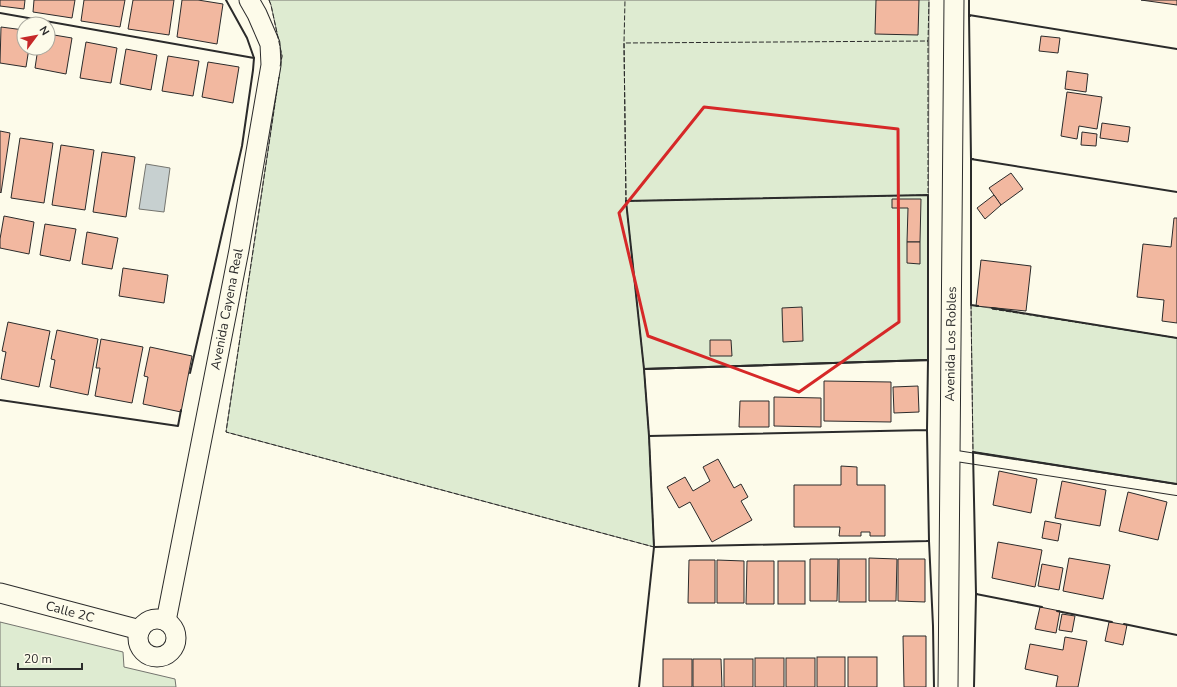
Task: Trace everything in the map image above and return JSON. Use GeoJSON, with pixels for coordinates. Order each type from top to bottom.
{"type":"FeatureCollection","features":[{"type":"Feature","properties":{"kind":"street","name":"Avenida Cayena Real"},"geometry":{"type":"LineString","coordinates":[[166,621],[239,250],[271,65],[270,44],[249,0]]}},
{"type":"Feature","properties":{"kind":"street","name":"Avenida Los Robles"},"geometry":{"type":"LineString","coordinates":[[948,687],[954,0]]}},
{"type":"Feature","properties":{"kind":"street","name":"Calle 2C"},"geometry":{"type":"LineString","coordinates":[[0,593],[140,630]]}},
{"type":"Feature","properties":{"kind":"street"},"geometry":{"type":"LineString","coordinates":[[160,619],[166,621],[175,630],[176,642],[169,653],[164,656],[151,656],[142,648],[139,636],[140,630],[143,625],[149,621],[160,619]]}},
{"type":"Feature","properties":{"kind":"lane"},"geometry":{"type":"LineString","coordinates":[[950,455],[1177,490]]}},
{"type":"Feature","properties":{"kind":"highlighted area"},"geometry":{"type":"Polygon","coordinates":[[[704,107],[898,129],[899,322],[799,392],[648,336],[619,213],[704,107]]]}},
{"type":"Feature","properties":{"kind":"green space"},"geometry":{"type":"Polygon","coordinates":[[[269,0],[929,0],[928,360],[644,369],[649,436],[654,547],[226,432],[282,56],[269,0]]]}},
{"type":"Feature","properties":{"kind":"green space"},"geometry":{"type":"Polygon","coordinates":[[[971,305],[1177,338],[1177,484],[973,452],[971,305]]]}},
{"type":"Feature","properties":{"kind":"green space"},"geometry":{"type":"Polygon","coordinates":[[[0,622],[123,652],[124,667],[175,679],[176,687],[0,687],[0,622]]]}},
{"type":"Feature","properties":{"kind":"shaded area"},"geometry":{"type":"Polygon","coordinates":[[[146,164],[170,168],[164,212],[139,209],[146,164]]]}},
{"type":"Feature","properties":{"kind":"building"},"geometry":{"type":"Polygon","coordinates":[[[0,0],[25,0],[24,9],[0,6],[0,0]]]}},
{"type":"Feature","properties":{"kind":"building"},"geometry":{"type":"Polygon","coordinates":[[[34,0],[75,0],[72,18],[33,12],[34,0]]]}},
{"type":"Feature","properties":{"kind":"building"},"geometry":{"type":"Polygon","coordinates":[[[84,0],[125,0],[120,27],[81,21],[84,0]]]}},
{"type":"Feature","properties":{"kind":"building"},"geometry":{"type":"Polygon","coordinates":[[[133,0],[174,0],[169,35],[128,29],[133,0]]]}},
{"type":"Feature","properties":{"kind":"building"},"geometry":{"type":"Polygon","coordinates":[[[182,0],[198,0],[223,4],[217,44],[177,37],[182,0]]]}},
{"type":"Feature","properties":{"kind":"building"},"geometry":{"type":"Polygon","coordinates":[[[876,0],[919,0],[918,35],[875,34],[876,0]]]}},
{"type":"Feature","properties":{"kind":"building"},"geometry":{"type":"Polygon","coordinates":[[[1141,0],[1177,0],[1177,5],[1141,0]]]}},
{"type":"Feature","properties":{"kind":"building"},"geometry":{"type":"Polygon","coordinates":[[[1,27],[16,29],[16,56],[28,56],[26,67],[0,63],[1,27]]]}},
{"type":"Feature","properties":{"kind":"building"},"geometry":{"type":"Polygon","coordinates":[[[56,35],[72,38],[66,74],[35,68],[37,56],[56,56],[56,35]]]}},
{"type":"Feature","properties":{"kind":"building"},"geometry":{"type":"Polygon","coordinates":[[[1041,36],[1060,38],[1058,53],[1039,51],[1041,36]]]}},
{"type":"Feature","properties":{"kind":"building"},"geometry":{"type":"Polygon","coordinates":[[[86,42],[117,48],[111,83],[80,78],[86,42]]]}},
{"type":"Feature","properties":{"kind":"building"},"geometry":{"type":"Polygon","coordinates":[[[126,49],[157,55],[151,90],[120,84],[126,49]]]}},
{"type":"Feature","properties":{"kind":"building"},"geometry":{"type":"Polygon","coordinates":[[[168,56],[199,61],[193,96],[162,91],[168,56]]]}},
{"type":"Feature","properties":{"kind":"building"},"geometry":{"type":"Polygon","coordinates":[[[208,62],[239,67],[233,103],[202,97],[208,62]]]}},
{"type":"Feature","properties":{"kind":"building"},"geometry":{"type":"Polygon","coordinates":[[[1067,71],[1088,74],[1086,92],[1065,89],[1067,71]]]}},
{"type":"Feature","properties":{"kind":"building"},"geometry":{"type":"Polygon","coordinates":[[[1067,92],[1102,97],[1097,129],[1079,126],[1077,139],[1061,136],[1067,92]]]}},
{"type":"Feature","properties":{"kind":"building"},"geometry":{"type":"Polygon","coordinates":[[[1102,123],[1130,127],[1128,142],[1100,138],[1102,123]]]}},
{"type":"Feature","properties":{"kind":"building"},"geometry":{"type":"Polygon","coordinates":[[[0,131],[10,133],[1,193],[0,192],[0,131]]]}},
{"type":"Feature","properties":{"kind":"building"},"geometry":{"type":"Polygon","coordinates":[[[1082,132],[1097,134],[1096,146],[1081,145],[1082,132]]]}},
{"type":"Feature","properties":{"kind":"building"},"geometry":{"type":"Polygon","coordinates":[[[20,138],[53,143],[44,203],[11,198],[20,138]]]}},
{"type":"Feature","properties":{"kind":"building"},"geometry":{"type":"Polygon","coordinates":[[[61,145],[94,150],[85,210],[52,205],[61,145]]]}},
{"type":"Feature","properties":{"kind":"building"},"geometry":{"type":"Polygon","coordinates":[[[102,152],[135,157],[126,217],[93,212],[102,152]]]}},
{"type":"Feature","properties":{"kind":"building"},"geometry":{"type":"Polygon","coordinates":[[[1011,173],[1023,189],[1001,205],[989,188],[1011,173]]]}},
{"type":"Feature","properties":{"kind":"building"},"geometry":{"type":"Polygon","coordinates":[[[994,195],[1001,205],[985,219],[977,208],[994,195]]]}},
{"type":"Feature","properties":{"kind":"building"},"geometry":{"type":"Polygon","coordinates":[[[892,199],[921,199],[920,242],[907,242],[908,208],[892,208],[892,199]]]}},
{"type":"Feature","properties":{"kind":"building"},"geometry":{"type":"Polygon","coordinates":[[[4,216],[34,222],[29,254],[0,248],[4,216]]]}},
{"type":"Feature","properties":{"kind":"building"},"geometry":{"type":"Polygon","coordinates":[[[1174,218],[1177,218],[1177,323],[1162,321],[1164,300],[1137,297],[1143,244],[1171,247],[1174,218]]]}},
{"type":"Feature","properties":{"kind":"building"},"geometry":{"type":"Polygon","coordinates":[[[45,224],[76,229],[70,261],[40,255],[45,224]]]}},
{"type":"Feature","properties":{"kind":"building"},"geometry":{"type":"Polygon","coordinates":[[[87,232],[118,238],[112,269],[82,264],[87,232]]]}},
{"type":"Feature","properties":{"kind":"building"},"geometry":{"type":"Polygon","coordinates":[[[907,242],[920,242],[920,264],[907,263],[907,242]]]}},
{"type":"Feature","properties":{"kind":"building"},"geometry":{"type":"Polygon","coordinates":[[[981,260],[1031,266],[1026,311],[976,306],[981,260]]]}},
{"type":"Feature","properties":{"kind":"building"},"geometry":{"type":"Polygon","coordinates":[[[123,268],[168,275],[164,303],[119,296],[123,268]]]}},
{"type":"Feature","properties":{"kind":"building"},"geometry":{"type":"Polygon","coordinates":[[[802,307],[803,341],[783,342],[782,308],[802,307]]]}},
{"type":"Feature","properties":{"kind":"building"},"geometry":{"type":"Polygon","coordinates":[[[8,322],[50,331],[39,387],[1,379],[6,352],[2,351],[8,322]]]}},
{"type":"Feature","properties":{"kind":"building"},"geometry":{"type":"Polygon","coordinates":[[[57,330],[98,339],[88,395],[50,387],[55,360],[51,359],[57,330]]]}},
{"type":"Feature","properties":{"kind":"building"},"geometry":{"type":"Polygon","coordinates":[[[101,339],[143,347],[132,403],[95,396],[100,368],[96,368],[101,339]]]}},
{"type":"Feature","properties":{"kind":"building"},"geometry":{"type":"Polygon","coordinates":[[[710,340],[731,340],[732,356],[710,356],[710,340]]]}},
{"type":"Feature","properties":{"kind":"building"},"geometry":{"type":"Polygon","coordinates":[[[150,347],[192,356],[181,412],[143,404],[148,377],[144,376],[150,347]]]}},
{"type":"Feature","properties":{"kind":"building"},"geometry":{"type":"Polygon","coordinates":[[[824,381],[891,382],[891,422],[824,421],[824,381]]]}},
{"type":"Feature","properties":{"kind":"building"},"geometry":{"type":"Polygon","coordinates":[[[918,386],[919,412],[894,413],[893,387],[918,386]]]}},
{"type":"Feature","properties":{"kind":"building"},"geometry":{"type":"Polygon","coordinates":[[[774,397],[821,398],[821,427],[774,426],[774,397]]]}},
{"type":"Feature","properties":{"kind":"building"},"geometry":{"type":"Polygon","coordinates":[[[740,401],[769,401],[769,427],[739,427],[740,401]]]}},
{"type":"Feature","properties":{"kind":"building"},"geometry":{"type":"Polygon","coordinates":[[[718,459],[734,488],[741,484],[748,497],[741,501],[752,520],[712,542],[690,502],[679,508],[667,487],[685,477],[693,491],[710,481],[703,467],[718,459]]]}},
{"type":"Feature","properties":{"kind":"building"},"geometry":{"type":"Polygon","coordinates":[[[841,466],[857,467],[857,485],[885,485],[885,536],[870,536],[870,532],[861,532],[861,536],[839,536],[840,527],[794,527],[794,485],[841,485],[841,466]]]}},
{"type":"Feature","properties":{"kind":"building"},"geometry":{"type":"Polygon","coordinates":[[[999,471],[1037,479],[1031,513],[993,505],[999,471]]]}},
{"type":"Feature","properties":{"kind":"building"},"geometry":{"type":"Polygon","coordinates":[[[1062,481],[1106,490],[1100,526],[1055,518],[1062,481]]]}},
{"type":"Feature","properties":{"kind":"building"},"geometry":{"type":"Polygon","coordinates":[[[1128,492],[1167,502],[1158,540],[1119,531],[1128,492]]]}},
{"type":"Feature","properties":{"kind":"building"},"geometry":{"type":"Polygon","coordinates":[[[1045,521],[1061,524],[1058,541],[1042,538],[1045,521]]]}},
{"type":"Feature","properties":{"kind":"building"},"geometry":{"type":"Polygon","coordinates":[[[998,542],[1042,550],[1035,587],[992,578],[998,542]]]}},
{"type":"Feature","properties":{"kind":"building"},"geometry":{"type":"Polygon","coordinates":[[[869,558],[897,559],[896,601],[869,601],[869,558]]]}},
{"type":"Feature","properties":{"kind":"building"},"geometry":{"type":"Polygon","coordinates":[[[1069,558],[1110,565],[1103,599],[1063,591],[1069,558]]]}},
{"type":"Feature","properties":{"kind":"building"},"geometry":{"type":"Polygon","coordinates":[[[810,559],[838,559],[837,601],[810,601],[810,559]]]}},
{"type":"Feature","properties":{"kind":"building"},"geometry":{"type":"Polygon","coordinates":[[[839,559],[866,559],[866,602],[839,602],[839,559]]]}},
{"type":"Feature","properties":{"kind":"building"},"geometry":{"type":"Polygon","coordinates":[[[898,559],[925,559],[925,602],[898,601],[898,559]]]}},
{"type":"Feature","properties":{"kind":"building"},"geometry":{"type":"Polygon","coordinates":[[[689,560],[715,560],[715,603],[688,603],[689,560]]]}},
{"type":"Feature","properties":{"kind":"building"},"geometry":{"type":"Polygon","coordinates":[[[717,560],[744,561],[744,603],[717,603],[717,560]]]}},
{"type":"Feature","properties":{"kind":"building"},"geometry":{"type":"Polygon","coordinates":[[[747,561],[774,561],[774,604],[746,604],[747,561]]]}},
{"type":"Feature","properties":{"kind":"building"},"geometry":{"type":"Polygon","coordinates":[[[778,561],[805,561],[805,604],[778,604],[778,561]]]}},
{"type":"Feature","properties":{"kind":"building"},"geometry":{"type":"Polygon","coordinates":[[[1042,564],[1063,568],[1059,590],[1038,586],[1042,564]]]}},
{"type":"Feature","properties":{"kind":"building"},"geometry":{"type":"Polygon","coordinates":[[[1040,607],[1060,611],[1056,633],[1035,629],[1040,607]]]}},
{"type":"Feature","properties":{"kind":"building"},"geometry":{"type":"Polygon","coordinates":[[[1062,614],[1075,616],[1072,632],[1059,630],[1062,614]]]}},
{"type":"Feature","properties":{"kind":"building"},"geometry":{"type":"Polygon","coordinates":[[[1109,622],[1127,625],[1123,645],[1105,641],[1109,622]]]}},
{"type":"Feature","properties":{"kind":"building"},"geometry":{"type":"Polygon","coordinates":[[[903,636],[926,636],[926,687],[904,687],[903,636]]]}},
{"type":"Feature","properties":{"kind":"building"},"geometry":{"type":"Polygon","coordinates":[[[1065,637],[1087,641],[1078,687],[1056,687],[1058,676],[1025,669],[1030,644],[1063,650],[1065,637]]]}},
{"type":"Feature","properties":{"kind":"building"},"geometry":{"type":"Polygon","coordinates":[[[817,657],[845,657],[845,687],[817,687],[817,657]]]}},
{"type":"Feature","properties":{"kind":"building"},"geometry":{"type":"Polygon","coordinates":[[[848,657],[877,657],[877,687],[848,687],[848,657]]]}},
{"type":"Feature","properties":{"kind":"building"},"geometry":{"type":"Polygon","coordinates":[[[755,658],[784,658],[784,687],[755,687],[755,658]]]}},
{"type":"Feature","properties":{"kind":"building"},"geometry":{"type":"Polygon","coordinates":[[[786,658],[815,658],[815,687],[786,687],[786,658]]]}},
{"type":"Feature","properties":{"kind":"building"},"geometry":{"type":"Polygon","coordinates":[[[663,659],[692,659],[692,687],[663,687],[663,659]]]}},
{"type":"Feature","properties":{"kind":"building"},"geometry":{"type":"Polygon","coordinates":[[[693,659],[721,659],[722,687],[693,687],[693,659]]]}},
{"type":"Feature","properties":{"kind":"building"},"geometry":{"type":"Polygon","coordinates":[[[724,659],[753,659],[753,687],[724,687],[724,659]]]}},
{"type":"Feature","properties":{"kind":"fence"},"geometry":{"type":"LineString","coordinates":[[269,0],[282,56],[280,67]]}},
{"type":"Feature","properties":{"kind":"fence"},"geometry":{"type":"LineString","coordinates":[[279,77],[226,432],[654,547],[649,436],[644,369],[626,201],[624,43],[625,0]]}},
{"type":"Feature","properties":{"kind":"fence"},"geometry":{"type":"LineString","coordinates":[[927,41],[929,0]]}},
{"type":"Feature","properties":{"kind":"fence"},"geometry":{"type":"LineString","coordinates":[[928,41],[928,195],[626,201],[624,43],[928,41]]}},
{"type":"Feature","properties":{"kind":"fence"},"geometry":{"type":"LineString","coordinates":[[979,306],[971,305],[973,452],[1177,484]]}},
{"type":"Feature","properties":{"kind":"fence"},"geometry":{"type":"LineString","coordinates":[[992,309],[1177,338]]}},
{"type":"Feature","properties":{"kind":"wall"},"geometry":{"type":"LineString","coordinates":[[226,0],[247,38],[254,58]]}},
{"type":"Feature","properties":{"kind":"wall"},"geometry":{"type":"LineString","coordinates":[[969,0],[970,16]]}},
{"type":"Feature","properties":{"kind":"wall"},"geometry":{"type":"LineString","coordinates":[[0,13],[254,58],[242,146],[190,373]]}},
{"type":"Feature","properties":{"kind":"wall"},"geometry":{"type":"LineString","coordinates":[[973,159],[971,159],[969,15],[1177,49]]}},
{"type":"Feature","properties":{"kind":"wall"},"geometry":{"type":"LineString","coordinates":[[978,306],[971,305],[971,159],[1177,192]]}},
{"type":"Feature","properties":{"kind":"wall"},"geometry":{"type":"LineString","coordinates":[[928,195],[928,360],[644,369],[626,201],[928,195]]}},
{"type":"Feature","properties":{"kind":"wall"},"geometry":{"type":"LineString","coordinates":[[992,308],[1177,338]]}},
{"type":"Feature","properties":{"kind":"wall"},"geometry":{"type":"LineString","coordinates":[[927,430],[649,436],[644,369],[928,360],[927,430],[929,541],[654,547],[649,436],[927,430]]}},
{"type":"Feature","properties":{"kind":"wall"},"geometry":{"type":"LineString","coordinates":[[0,400],[178,426],[181,410]]}},
{"type":"Feature","properties":{"kind":"wall"},"geometry":{"type":"LineString","coordinates":[[1042,607],[976,594],[973,452],[1177,484]]}},
{"type":"Feature","properties":{"kind":"wall"},"geometry":{"type":"LineString","coordinates":[[927,541],[929,541],[934,687]]}},
{"type":"Feature","properties":{"kind":"wall"},"geometry":{"type":"LineString","coordinates":[[639,687],[655,547]]}},
{"type":"Feature","properties":{"kind":"wall"},"geometry":{"type":"LineString","coordinates":[[974,687],[977,594]]}},
{"type":"Feature","properties":{"kind":"wall"},"geometry":{"type":"LineString","coordinates":[[1057,611],[1112,622]]}},
{"type":"Feature","properties":{"kind":"wall"},"geometry":{"type":"LineString","coordinates":[[1124,624],[1177,635]]}}]}
